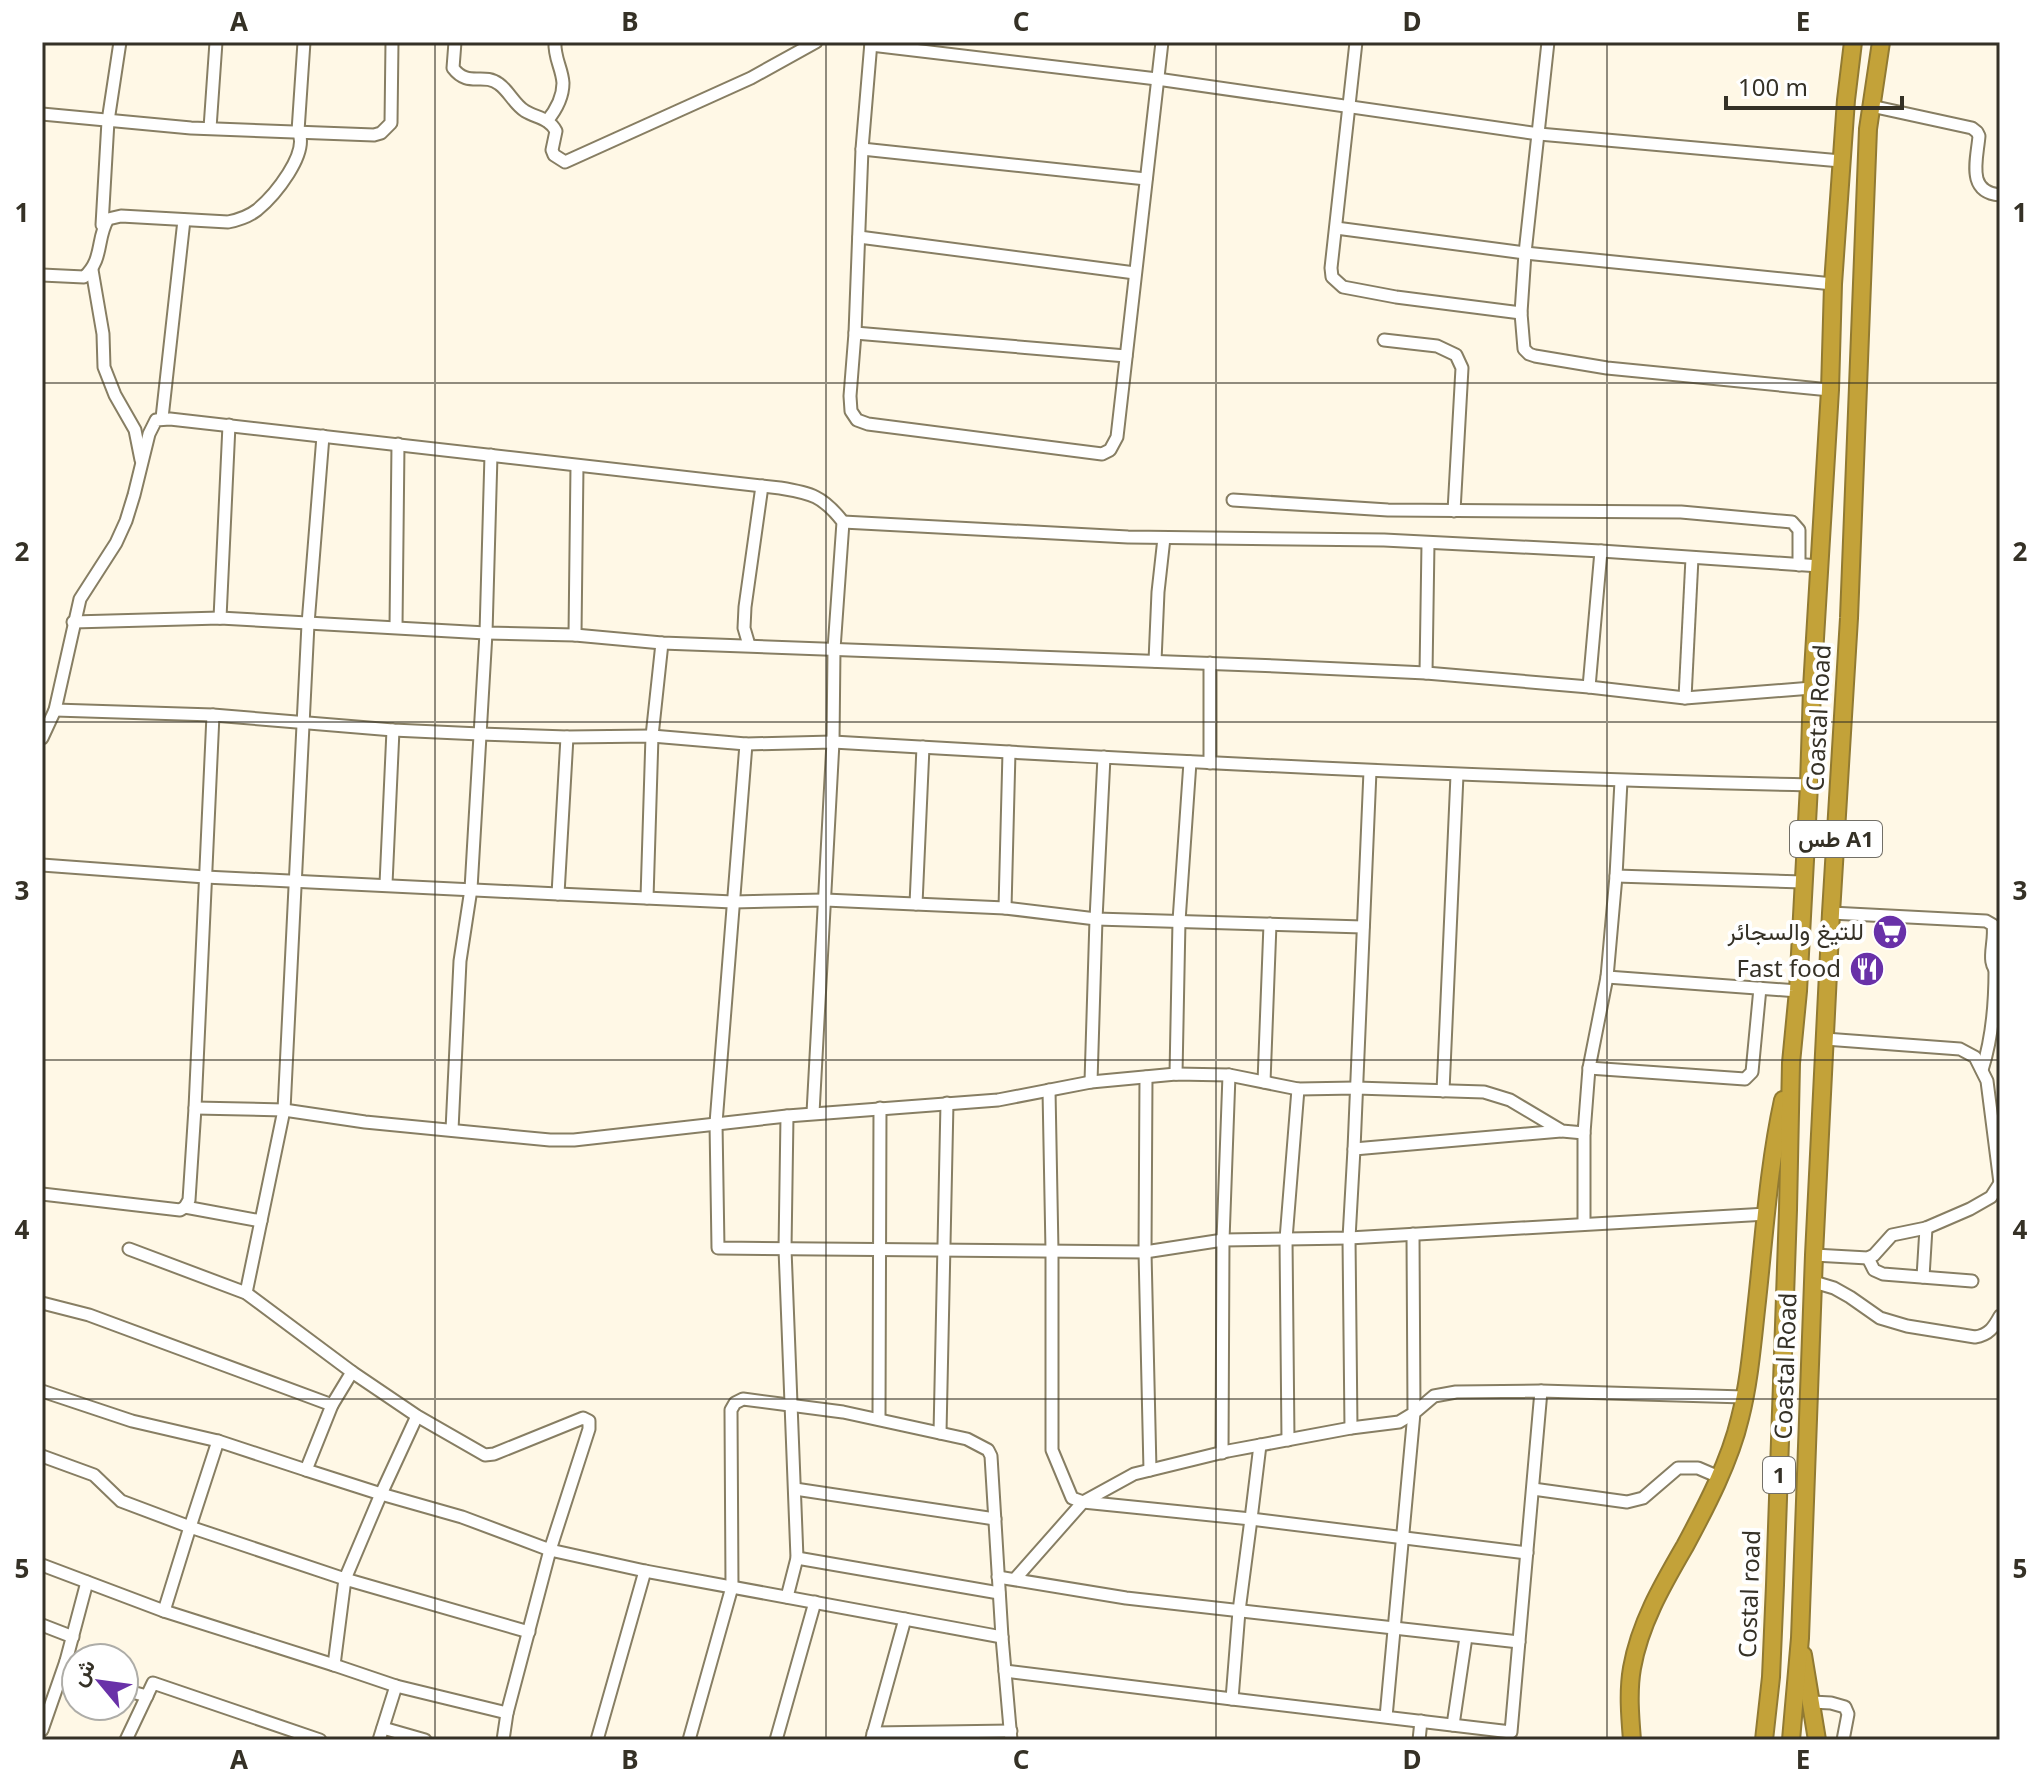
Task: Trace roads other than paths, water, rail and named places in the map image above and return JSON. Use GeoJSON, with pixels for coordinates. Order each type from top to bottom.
{"type":"FeatureCollection","features":[{"type":"Feature","properties":{"kind":"highway","name":"Coastal Road"},"geometry":{"type":"LineString","coordinates":[[1791,1063],[1798,991],[1833,284],[1853,42]]}},
{"type":"Feature","properties":{"kind":"highway","name":"Coastal Road"},"geometry":{"type":"LineString","coordinates":[[1791,1740],[1800,1638],[1814,1255],[1849,618],[1868,129],[1881,42]]}},
{"type":"Feature","properties":{"kind":"highway","name":"Costal road"},"geometry":{"type":"LineString","coordinates":[[1764,1740],[1771,1677],[1775,1585],[1791,1063]]}},
{"type":"Feature","properties":{"kind":"highway"},"geometry":{"type":"LineString","coordinates":[[1632,1740],[1629,1701],[1632,1667],[1641,1636],[1654,1602],[1719,1477],[1740,1420],[1751,1356],[1777,1126],[1791,1063]]}},
{"type":"Feature","properties":{"kind":"highway","name":"Coastal Road"},"geometry":{"type":"LineString","coordinates":[[1800,1638],[1817,1740]]}},
{"type":"Feature","properties":{"kind":"street"},"geometry":{"type":"LineString","coordinates":[[42,275],[84,277],[92,270],[100,250],[108,121],[120,42]]}},
{"type":"Feature","properties":{"kind":"street"},"geometry":{"type":"LineString","coordinates":[[210,128],[216,42]]}},
{"type":"Feature","properties":{"kind":"street"},"geometry":{"type":"LineString","coordinates":[[102,229],[108,219],[121,216],[228,222],[242,219],[257,210],[285,179],[299,154],[304,42]]}},
{"type":"Feature","properties":{"kind":"street"},"geometry":{"type":"LineString","coordinates":[[42,114],[191,128],[374,135],[381,133],[391,123],[392,42]]}},
{"type":"Feature","properties":{"kind":"street"},"geometry":{"type":"LineString","coordinates":[[455,42],[453,68],[459,75],[471,80],[486,79],[498,83],[523,110],[547,121],[556,131],[552,150],[554,155],[565,162],[751,78],[816,42]]}},
{"type":"Feature","properties":{"kind":"street"},"geometry":{"type":"LineString","coordinates":[[547,121],[560,100],[563,81],[556,59],[555,42]]}},
{"type":"Feature","properties":{"kind":"street"},"geometry":{"type":"LineString","coordinates":[[1162,42],[1157,79],[1117,437],[1110,450],[1102,454],[857,420],[851,411],[850,396],[862,149],[871,44],[1157,79],[1539,134],[1841,161]]}},
{"type":"Feature","properties":{"kind":"street"},"geometry":{"type":"LineString","coordinates":[[1356,42],[1332,277],[1343,287],[1521,313]]}},
{"type":"Feature","properties":{"kind":"street"},"geometry":{"type":"LineString","coordinates":[[1548,42],[1525,253],[1521,313],[1524,349],[1535,356],[1607,368],[1830,390]]}},
{"type":"Feature","properties":{"kind":"street"},"geometry":{"type":"LineString","coordinates":[[1871,106],[1972,128],[1979,136],[1976,178],[1982,189],[2000,195]]}},
{"type":"Feature","properties":{"kind":"street"},"geometry":{"type":"LineString","coordinates":[[862,149],[1146,179]]}},
{"type":"Feature","properties":{"kind":"street"},"geometry":{"type":"LineString","coordinates":[[162,418],[184,220]]}},
{"type":"Feature","properties":{"kind":"street"},"geometry":{"type":"LineString","coordinates":[[1336,228],[1525,253],[1833,284]]}},
{"type":"Feature","properties":{"kind":"street"},"geometry":{"type":"LineString","coordinates":[[859,237],[1135,273]]}},
{"type":"Feature","properties":{"kind":"street"},"geometry":{"type":"LineString","coordinates":[[92,270],[103,334],[104,367],[115,395],[135,430],[142,464]]}},
{"type":"Feature","properties":{"kind":"street"},"geometry":{"type":"LineString","coordinates":[[855,333],[1126,356]]}},
{"type":"Feature","properties":{"kind":"street"},"geometry":{"type":"LineString","coordinates":[[1384,340],[1437,346],[1456,355],[1462,368],[1454,511]]}},
{"type":"Feature","properties":{"kind":"street"},"geometry":{"type":"LineString","coordinates":[[42,738],[55,710],[80,599],[116,543],[126,521],[152,426],[162,418],[762,486],[816,496],[827,502],[843,522],[834,649],[833,742],[813,1113]]}},
{"type":"Feature","properties":{"kind":"street"},"geometry":{"type":"LineString","coordinates":[[220,618],[229,425]]}},
{"type":"Feature","properties":{"kind":"street"},"geometry":{"type":"LineString","coordinates":[[246,1293],[284,1110],[308,624],[323,436]]}},
{"type":"Feature","properties":{"kind":"street"},"geometry":{"type":"LineString","coordinates":[[396,627],[398,444]]}},
{"type":"Feature","properties":{"kind":"street"},"geometry":{"type":"LineString","coordinates":[[452,1130],[460,961],[471,889],[486,633],[491,455]]}},
{"type":"Feature","properties":{"kind":"street"},"geometry":{"type":"LineString","coordinates":[[575,635],[577,466]]}},
{"type":"Feature","properties":{"kind":"street"},"geometry":{"type":"LineString","coordinates":[[749,645],[744,628],[745,607],[762,486]]}},
{"type":"Feature","properties":{"kind":"street"},"geometry":{"type":"LineString","coordinates":[[1233,500],[1388,510],[1681,512],[1792,522],[1799,530],[1799,565]]}},
{"type":"Feature","properties":{"kind":"street"},"geometry":{"type":"LineString","coordinates":[[843,522],[1164,538],[1384,540],[1820,566]]}},
{"type":"Feature","properties":{"kind":"street"},"geometry":{"type":"LineString","coordinates":[[1155,661],[1164,538]]}},
{"type":"Feature","properties":{"kind":"street"},"geometry":{"type":"LineString","coordinates":[[1426,673],[1428,543]]}},
{"type":"Feature","properties":{"kind":"street"},"geometry":{"type":"LineString","coordinates":[[1589,687],[1601,551]]}},
{"type":"Feature","properties":{"kind":"street"},"geometry":{"type":"LineString","coordinates":[[1685,698],[1692,558]]}},
{"type":"Feature","properties":{"kind":"street"},"geometry":{"type":"LineString","coordinates":[[73,622],[220,618],[575,635],[662,643],[1426,673],[1685,698],[1812,688]]}},
{"type":"Feature","properties":{"kind":"street"},"geometry":{"type":"LineString","coordinates":[[647,898],[652,736],[662,643]]}},
{"type":"Feature","properties":{"kind":"street"},"geometry":{"type":"LineString","coordinates":[[1210,663],[1210,763]]}},
{"type":"Feature","properties":{"kind":"street"},"geometry":{"type":"LineString","coordinates":[[55,710],[213,715],[480,734],[652,736],[746,744],[833,742],[1457,775],[1809,785]]}},
{"type":"Feature","properties":{"kind":"street"},"geometry":{"type":"LineString","coordinates":[[42,1194],[180,1210],[189,1200],[213,715]]}},
{"type":"Feature","properties":{"kind":"street"},"geometry":{"type":"LineString","coordinates":[[386,884],[393,730]]}},
{"type":"Feature","properties":{"kind":"street"},"geometry":{"type":"LineString","coordinates":[[558,894],[567,737]]}},
{"type":"Feature","properties":{"kind":"street"},"geometry":{"type":"LineString","coordinates":[[746,744],[716,1123],[718,1248],[1145,1252],[1223,1240],[1349,1238],[1767,1214]]}},
{"type":"Feature","properties":{"kind":"street"},"geometry":{"type":"LineString","coordinates":[[916,904],[923,747]]}},
{"type":"Feature","properties":{"kind":"street"},"geometry":{"type":"LineString","coordinates":[[1005,908],[1009,752]]}},
{"type":"Feature","properties":{"kind":"street"},"geometry":{"type":"LineString","coordinates":[[1091,1082],[1104,757]]}},
{"type":"Feature","properties":{"kind":"street"},"geometry":{"type":"LineString","coordinates":[[1176,1074],[1179,921],[1190,762]]}},
{"type":"Feature","properties":{"kind":"street"},"geometry":{"type":"LineString","coordinates":[[1351,1428],[1349,1238],[1370,771]]}},
{"type":"Feature","properties":{"kind":"street"},"geometry":{"type":"LineString","coordinates":[[1443,1091],[1457,775]]}},
{"type":"Feature","properties":{"kind":"street"},"geometry":{"type":"LineString","coordinates":[[1584,1224],[1584,1133],[1589,1068],[1607,977],[1621,781]]}},
{"type":"Feature","properties":{"kind":"street"},"geometry":{"type":"LineString","coordinates":[[42,865],[205,877],[558,894],[733,902],[825,900],[1005,908],[1096,919],[1363,927]]}},
{"type":"Feature","properties":{"kind":"street"},"geometry":{"type":"LineString","coordinates":[[1616,876],[1803,882]]}},
{"type":"Feature","properties":{"kind":"street"},"geometry":{"type":"LineString","coordinates":[[1831,913],[1986,921],[1993,925],[1991,965],[1997,972],[1987,1054],[1982,1070]]}},
{"type":"Feature","properties":{"kind":"street"},"geometry":{"type":"LineString","coordinates":[[1264,1082],[1270,924]]}},
{"type":"Feature","properties":{"kind":"street"},"geometry":{"type":"LineString","coordinates":[[1607,977],[1798,991]]}},
{"type":"Feature","properties":{"kind":"street"},"geometry":{"type":"LineString","coordinates":[[1589,1068],[1745,1079],[1752,1072],[1760,988]]}},
{"type":"Feature","properties":{"kind":"street"},"geometry":{"type":"LineString","coordinates":[[1814,1255],[1868,1258],[1892,1235],[1926,1228],[1970,1209],[1991,1197],[2000,1183],[1987,1081],[1975,1057],[1960,1049],[1825,1039]]}},
{"type":"Feature","properties":{"kind":"street"},"geometry":{"type":"LineString","coordinates":[[195,1108],[284,1110],[365,1122],[574,1140],[813,1113],[998,1100],[1091,1082],[1176,1074],[1229,1075],[1298,1089],[1484,1092],[1510,1100],[1562,1131]]}},
{"type":"Feature","properties":{"kind":"street"},"geometry":{"type":"LineString","coordinates":[[1222,1453],[1223,1240],[1229,1075]]}},
{"type":"Feature","properties":{"kind":"street"},"geometry":{"type":"LineString","coordinates":[[1146,1077],[1145,1252],[1150,1470]]}},
{"type":"Feature","properties":{"kind":"street"},"geometry":{"type":"LineString","coordinates":[[1288,1440],[1286,1239],[1298,1089]]}},
{"type":"Feature","properties":{"kind":"street"},"geometry":{"type":"LineString","coordinates":[[1049,1090],[1052,1450],[1072,1498],[1083,1502],[1527,1553]]}},
{"type":"Feature","properties":{"kind":"street"},"geometry":{"type":"LineString","coordinates":[[940,1433],[947,1103]]}},
{"type":"Feature","properties":{"kind":"street"},"geometry":{"type":"LineString","coordinates":[[879,1419],[880,1108]]}},
{"type":"Feature","properties":{"kind":"street"},"geometry":{"type":"LineString","coordinates":[[787,1116],[785,1249],[797,1558],[787,1597]]}},
{"type":"Feature","properties":{"kind":"street"},"geometry":{"type":"LineString","coordinates":[[1354,1149],[1562,1131],[1584,1133]]}},
{"type":"Feature","properties":{"kind":"street"},"geometry":{"type":"LineString","coordinates":[[185,1207],[261,1221]]}},
{"type":"Feature","properties":{"kind":"street"},"geometry":{"type":"LineString","coordinates":[[1923,1277],[1926,1228]]}},
{"type":"Feature","properties":{"kind":"street"},"geometry":{"type":"LineString","coordinates":[[1386,1717],[1414,1413],[1413,1234]]}},
{"type":"Feature","properties":{"kind":"street"},"geometry":{"type":"LineString","coordinates":[[129,1249],[246,1293],[352,1372],[417,1416],[485,1455],[583,1418],[589,1421],[550,1550],[507,1713],[503,1740]]}},
{"type":"Feature","properties":{"kind":"street"},"geometry":{"type":"LineString","coordinates":[[1868,1258],[1874,1270],[1883,1274],[1972,1281]]}},
{"type":"Feature","properties":{"kind":"street"},"geometry":{"type":"LineString","coordinates":[[1814,1282],[1834,1288],[1880,1318],[1907,1326],[1975,1337],[1993,1329],[2000,1316]]}},
{"type":"Feature","properties":{"kind":"street"},"geometry":{"type":"LineString","coordinates":[[42,1303],[89,1315],[332,1405]]}},
{"type":"Feature","properties":{"kind":"street"},"geometry":{"type":"LineString","coordinates":[[306,1470],[332,1405],[352,1372]]}},
{"type":"Feature","properties":{"kind":"street"},"geometry":{"type":"LineString","coordinates":[[42,1391],[132,1421],[218,1441],[462,1517],[550,1550],[645,1571],[1002,1637]]}},
{"type":"Feature","properties":{"kind":"street"},"geometry":{"type":"LineString","coordinates":[[1005,1671],[1511,1732],[1541,1391]]}},
{"type":"Feature","properties":{"kind":"street"},"geometry":{"type":"LineString","coordinates":[[1015,1579],[1083,1502],[1134,1474],[1260,1445],[1399,1422],[1434,1396],[1456,1392],[1541,1391],[1744,1397]]}},
{"type":"Feature","properties":{"kind":"street"},"geometry":{"type":"LineString","coordinates":[[689,1740],[732,1587],[731,1410],[735,1403],[743,1399],[843,1412],[967,1439],[988,1450],[991,1456],[1011,1735],[872,1736],[905,1619]]}},
{"type":"Feature","properties":{"kind":"street"},"geometry":{"type":"LineString","coordinates":[[334,1665],[345,1579],[417,1416]]}},
{"type":"Feature","properties":{"kind":"street"},"geometry":{"type":"LineString","coordinates":[[164,1611],[218,1441]]}},
{"type":"Feature","properties":{"kind":"street"},"geometry":{"type":"LineString","coordinates":[[1232,1699],[1239,1611],[1260,1445]]}},
{"type":"Feature","properties":{"kind":"street"},"geometry":{"type":"LineString","coordinates":[[42,1456],[94,1475],[121,1501],[190,1527],[345,1579],[529,1632]]}},
{"type":"Feature","properties":{"kind":"street"},"geometry":{"type":"LineString","coordinates":[[1533,1489],[1627,1502],[1643,1498],[1678,1468],[1698,1468],[1719,1477]]}},
{"type":"Feature","properties":{"kind":"street"},"geometry":{"type":"LineString","coordinates":[[795,1489],[995,1519]]}},
{"type":"Feature","properties":{"kind":"street"},"geometry":{"type":"LineString","coordinates":[[797,1558],[999,1593]]}},
{"type":"Feature","properties":{"kind":"street"},"geometry":{"type":"LineString","coordinates":[[42,1565],[164,1611],[396,1686],[507,1713]]}},
{"type":"Feature","properties":{"kind":"street"},"geometry":{"type":"LineString","coordinates":[[597,1740],[645,1571]]}},
{"type":"Feature","properties":{"kind":"street"},"geometry":{"type":"LineString","coordinates":[[998,1577],[1126,1598],[1519,1642]]}},
{"type":"Feature","properties":{"kind":"street"},"geometry":{"type":"LineString","coordinates":[[73,1642],[87,1582]]}},
{"type":"Feature","properties":{"kind":"street"},"geometry":{"type":"LineString","coordinates":[[776,1740],[815,1602]]}},
{"type":"Feature","properties":{"kind":"street"},"geometry":{"type":"LineString","coordinates":[[42,1625],[73,1637]]}},
{"type":"Feature","properties":{"kind":"street"},"geometry":{"type":"LineString","coordinates":[[1453,1725],[1466,1637]]}},
{"type":"Feature","properties":{"kind":"street"},"geometry":{"type":"LineString","coordinates":[[126,1740],[153,1683],[320,1740]]}},
{"type":"Feature","properties":{"kind":"street"},"geometry":{"type":"LineString","coordinates":[[396,1686],[381,1734],[425,1740]]}},
{"type":"Feature","properties":{"kind":"street"},"geometry":{"type":"LineString","coordinates":[[44,1736],[60,1694]]}},
{"type":"Feature","properties":{"kind":"street"},"geometry":{"type":"LineString","coordinates":[[140,1694],[147,1696]]}},
{"type":"Feature","properties":{"kind":"street"},"geometry":{"type":"LineString","coordinates":[[1812,1702],[1845,1707],[1848,1714],[1843,1740]]}},
{"type":"Feature","properties":{"kind":"street"},"geometry":{"type":"LineString","coordinates":[[1419,1740],[1421,1721]]}},
{"type":"Feature","properties":{"kind":"place","name":"للتيغ والسجائر"},"geometry":{"type":"Point","coordinates":[1890,932]}},
{"type":"Feature","properties":{"kind":"place","name":"Fast food"},"geometry":{"type":"Point","coordinates":[1867,969]}}]}
